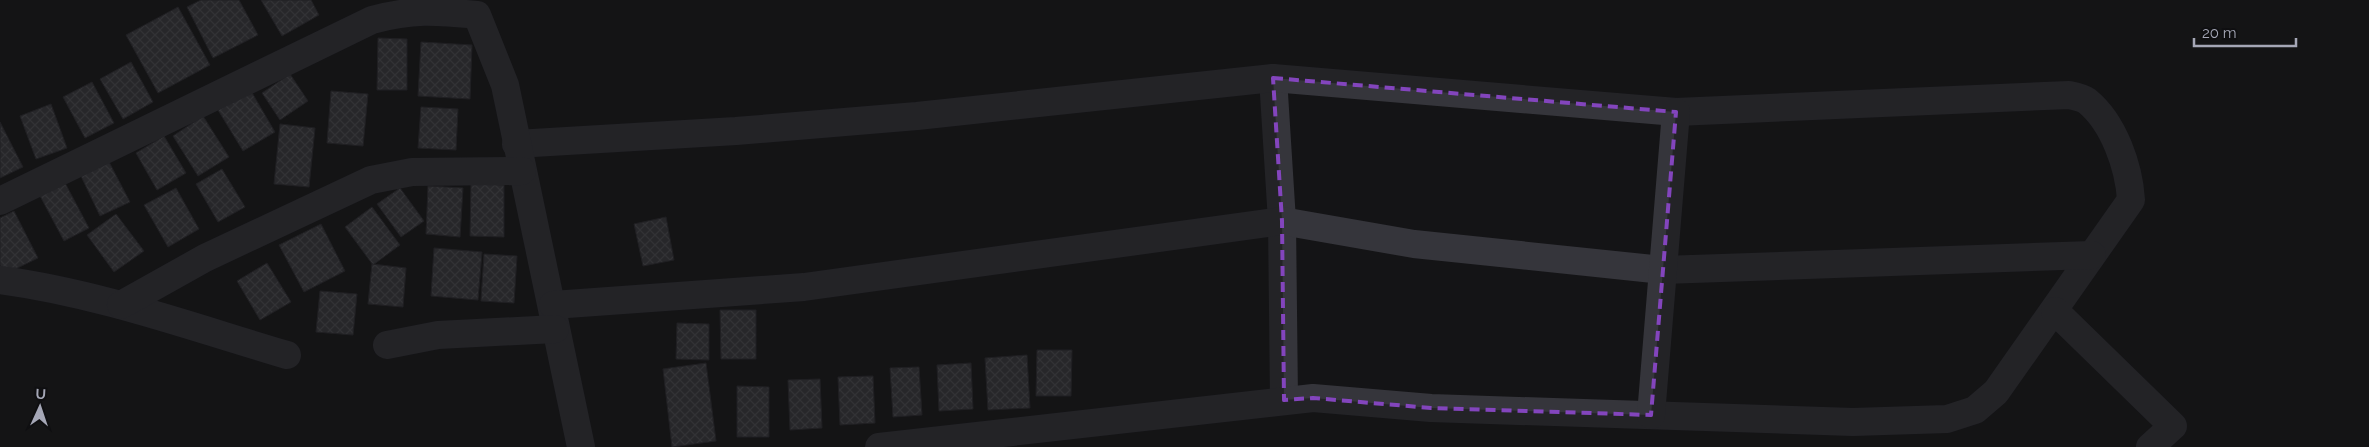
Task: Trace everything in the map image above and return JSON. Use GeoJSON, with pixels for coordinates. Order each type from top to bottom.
{"type":"FeatureCollection","features":[{"type":"Feature","properties":{"kind":"street"},"geometry":{"type":"LineString","coordinates":[[0,201],[372,20],[402,12],[477,8],[505,86],[581,447]]}},
{"type":"Feature","properties":{"kind":"street"},"geometry":{"type":"LineString","coordinates":[[516,144],[736,131],[907,117],[1273,78],[1676,112],[2068,95],[2086,100],[2102,118],[2118,147],[2129,180],[2131,200],[2055,311],[1996,392],[1975,410],[1947,420],[1853,422],[1431,408],[1313,398],[1180,414],[997,432],[879,447]]}},
{"type":"Feature","properties":{"kind":"street"},"geometry":{"type":"LineString","coordinates":[[1273,78],[1282,221],[1284,400]]}},
{"type":"Feature","properties":{"kind":"street"},"geometry":{"type":"LineString","coordinates":[[1651,415],[1676,112]]}},
{"type":"Feature","properties":{"kind":"street"},"geometry":{"type":"LineString","coordinates":[[121,305],[205,258],[371,180],[412,172],[522,171]]}},
{"type":"Feature","properties":{"kind":"street"},"geometry":{"type":"LineString","coordinates":[[387,345],[554,317],[804,287],[1282,221],[1414,244],[1663,270],[2092,255]]}},
{"type":"Feature","properties":{"kind":"street"},"geometry":{"type":"LineString","coordinates":[[0,280],[24,283],[121,305],[287,355]]}},
{"type":"Feature","properties":{"kind":"street"},"geometry":{"type":"LineString","coordinates":[[2055,311],[2173,426],[2150,447]]}},
{"type":"Feature","properties":{"kind":"highlighted area"},"geometry":{"type":"Polygon","coordinates":[[[1273,78],[1676,112],[1651,415],[1431,408],[1313,398],[1284,400],[1282,221],[1273,78]]]}},
{"type":"Feature","properties":{"kind":"building"},"geometry":{"type":"Polygon","coordinates":[[[201,0],[239,0],[258,35],[213,58],[187,7],[201,0]]]}},
{"type":"Feature","properties":{"kind":"building"},"geometry":{"type":"Polygon","coordinates":[[[261,0],[311,0],[319,15],[282,36],[261,0]]]}},
{"type":"Feature","properties":{"kind":"building"},"geometry":{"type":"Polygon","coordinates":[[[178,7],[210,65],[158,93],[126,35],[178,7]]]}},
{"type":"Feature","properties":{"kind":"building"},"geometry":{"type":"Polygon","coordinates":[[[378,38],[407,39],[407,90],[377,90],[378,38]]]}},
{"type":"Feature","properties":{"kind":"building"},"geometry":{"type":"Polygon","coordinates":[[[421,42],[472,45],[470,99],[418,96],[421,42]]]}},
{"type":"Feature","properties":{"kind":"building"},"geometry":{"type":"Polygon","coordinates":[[[131,62],[153,102],[123,119],[100,79],[131,62]]]}},
{"type":"Feature","properties":{"kind":"building"},"geometry":{"type":"Polygon","coordinates":[[[290,74],[308,101],[280,120],[262,93],[290,74]]]}},
{"type":"Feature","properties":{"kind":"building"},"geometry":{"type":"Polygon","coordinates":[[[92,82],[114,123],[85,138],[63,97],[92,82]]]}},
{"type":"Feature","properties":{"kind":"building"},"geometry":{"type":"Polygon","coordinates":[[[251,91],[275,132],[243,151],[218,110],[251,91]]]}},
{"type":"Feature","properties":{"kind":"building"},"geometry":{"type":"Polygon","coordinates":[[[331,91],[368,94],[363,146],[327,143],[331,91]]]}},
{"type":"Feature","properties":{"kind":"building"},"geometry":{"type":"Polygon","coordinates":[[[51,104],[67,148],[36,159],[20,116],[51,104]]]}},
{"type":"Feature","properties":{"kind":"building"},"geometry":{"type":"Polygon","coordinates":[[[421,107],[458,109],[456,150],[418,148],[421,107]]]}},
{"type":"Feature","properties":{"kind":"building"},"geometry":{"type":"Polygon","coordinates":[[[203,116],[229,157],[198,176],[173,136],[203,116]]]}},
{"type":"Feature","properties":{"kind":"building"},"geometry":{"type":"Polygon","coordinates":[[[0,122],[23,167],[0,178],[0,122]]]}},
{"type":"Feature","properties":{"kind":"building"},"geometry":{"type":"Polygon","coordinates":[[[280,124],[315,128],[309,187],[274,184],[280,124]]]}},
{"type":"Feature","properties":{"kind":"building"},"geometry":{"type":"Polygon","coordinates":[[[164,136],[186,173],[157,190],[136,153],[164,136]]]}},
{"type":"Feature","properties":{"kind":"building"},"geometry":{"type":"Polygon","coordinates":[[[108,160],[130,202],[100,216],[80,174],[108,160]]]}},
{"type":"Feature","properties":{"kind":"building"},"geometry":{"type":"Polygon","coordinates":[[[222,169],[245,207],[218,222],[196,184],[222,169]]]}},
{"type":"Feature","properties":{"kind":"building"},"geometry":{"type":"Polygon","coordinates":[[[64,181],[89,228],[64,241],[39,194],[64,181]]]}},
{"type":"Feature","properties":{"kind":"building"},"geometry":{"type":"Polygon","coordinates":[[[471,184],[504,185],[504,237],[470,236],[471,184]]]}},
{"type":"Feature","properties":{"kind":"building"},"geometry":{"type":"Polygon","coordinates":[[[428,186],[463,188],[460,237],[426,234],[428,186]]]}},
{"type":"Feature","properties":{"kind":"building"},"geometry":{"type":"Polygon","coordinates":[[[176,188],[199,229],[168,247],[144,205],[176,188]]]}},
{"type":"Feature","properties":{"kind":"building"},"geometry":{"type":"Polygon","coordinates":[[[400,188],[424,221],[401,237],[377,204],[400,188]]]}},
{"type":"Feature","properties":{"kind":"building"},"geometry":{"type":"Polygon","coordinates":[[[372,207],[400,245],[373,265],[345,227],[372,207]]]}},
{"type":"Feature","properties":{"kind":"building"},"geometry":{"type":"Polygon","coordinates":[[[14,211],[38,258],[5,274],[0,265],[0,218],[14,211]]]}},
{"type":"Feature","properties":{"kind":"building"},"geometry":{"type":"Polygon","coordinates":[[[116,214],[144,251],[114,272],[87,235],[116,214]]]}},
{"type":"Feature","properties":{"kind":"building"},"geometry":{"type":"Polygon","coordinates":[[[666,217],[674,260],[643,266],[634,224],[666,217]]]}},
{"type":"Feature","properties":{"kind":"building"},"geometry":{"type":"Polygon","coordinates":[[[321,224],[345,271],[304,292],[279,245],[321,224]]]}},
{"type":"Feature","properties":{"kind":"building"},"geometry":{"type":"Polygon","coordinates":[[[434,248],[482,252],[478,300],[431,296],[434,248]]]}},
{"type":"Feature","properties":{"kind":"building"},"geometry":{"type":"Polygon","coordinates":[[[484,254],[517,256],[514,303],[481,301],[484,254]]]}},
{"type":"Feature","properties":{"kind":"building"},"geometry":{"type":"Polygon","coordinates":[[[267,263],[291,302],[260,320],[237,281],[267,263]]]}},
{"type":"Feature","properties":{"kind":"building"},"geometry":{"type":"Polygon","coordinates":[[[372,264],[406,268],[403,307],[368,304],[372,264]]]}},
{"type":"Feature","properties":{"kind":"building"},"geometry":{"type":"Polygon","coordinates":[[[320,291],[357,294],[353,335],[316,332],[320,291]]]}},
{"type":"Feature","properties":{"kind":"building"},"geometry":{"type":"Polygon","coordinates":[[[720,310],[756,310],[756,359],[721,359],[720,310]]]}},
{"type":"Feature","properties":{"kind":"building"},"geometry":{"type":"Polygon","coordinates":[[[677,323],[709,324],[709,360],[676,359],[677,323]]]}},
{"type":"Feature","properties":{"kind":"building"},"geometry":{"type":"Polygon","coordinates":[[[1037,350],[1072,350],[1071,396],[1036,396],[1037,350]]]}},
{"type":"Feature","properties":{"kind":"building"},"geometry":{"type":"Polygon","coordinates":[[[1027,355],[1030,408],[988,410],[985,358],[1027,355]]]}},
{"type":"Feature","properties":{"kind":"building"},"geometry":{"type":"Polygon","coordinates":[[[706,363],[716,441],[672,447],[663,369],[706,363]]]}},
{"type":"Feature","properties":{"kind":"building"},"geometry":{"type":"Polygon","coordinates":[[[971,363],[973,409],[939,411],[937,365],[971,363]]]}},
{"type":"Feature","properties":{"kind":"building"},"geometry":{"type":"Polygon","coordinates":[[[919,367],[922,415],[893,417],[890,368],[919,367]]]}},
{"type":"Feature","properties":{"kind":"building"},"geometry":{"type":"Polygon","coordinates":[[[873,376],[875,423],[840,425],[838,377],[873,376]]]}},
{"type":"Feature","properties":{"kind":"building"},"geometry":{"type":"Polygon","coordinates":[[[820,379],[822,428],[790,430],[788,380],[820,379]]]}},
{"type":"Feature","properties":{"kind":"building"},"geometry":{"type":"Polygon","coordinates":[[[737,386],[769,387],[769,437],[737,437],[737,386]]]}}]}
